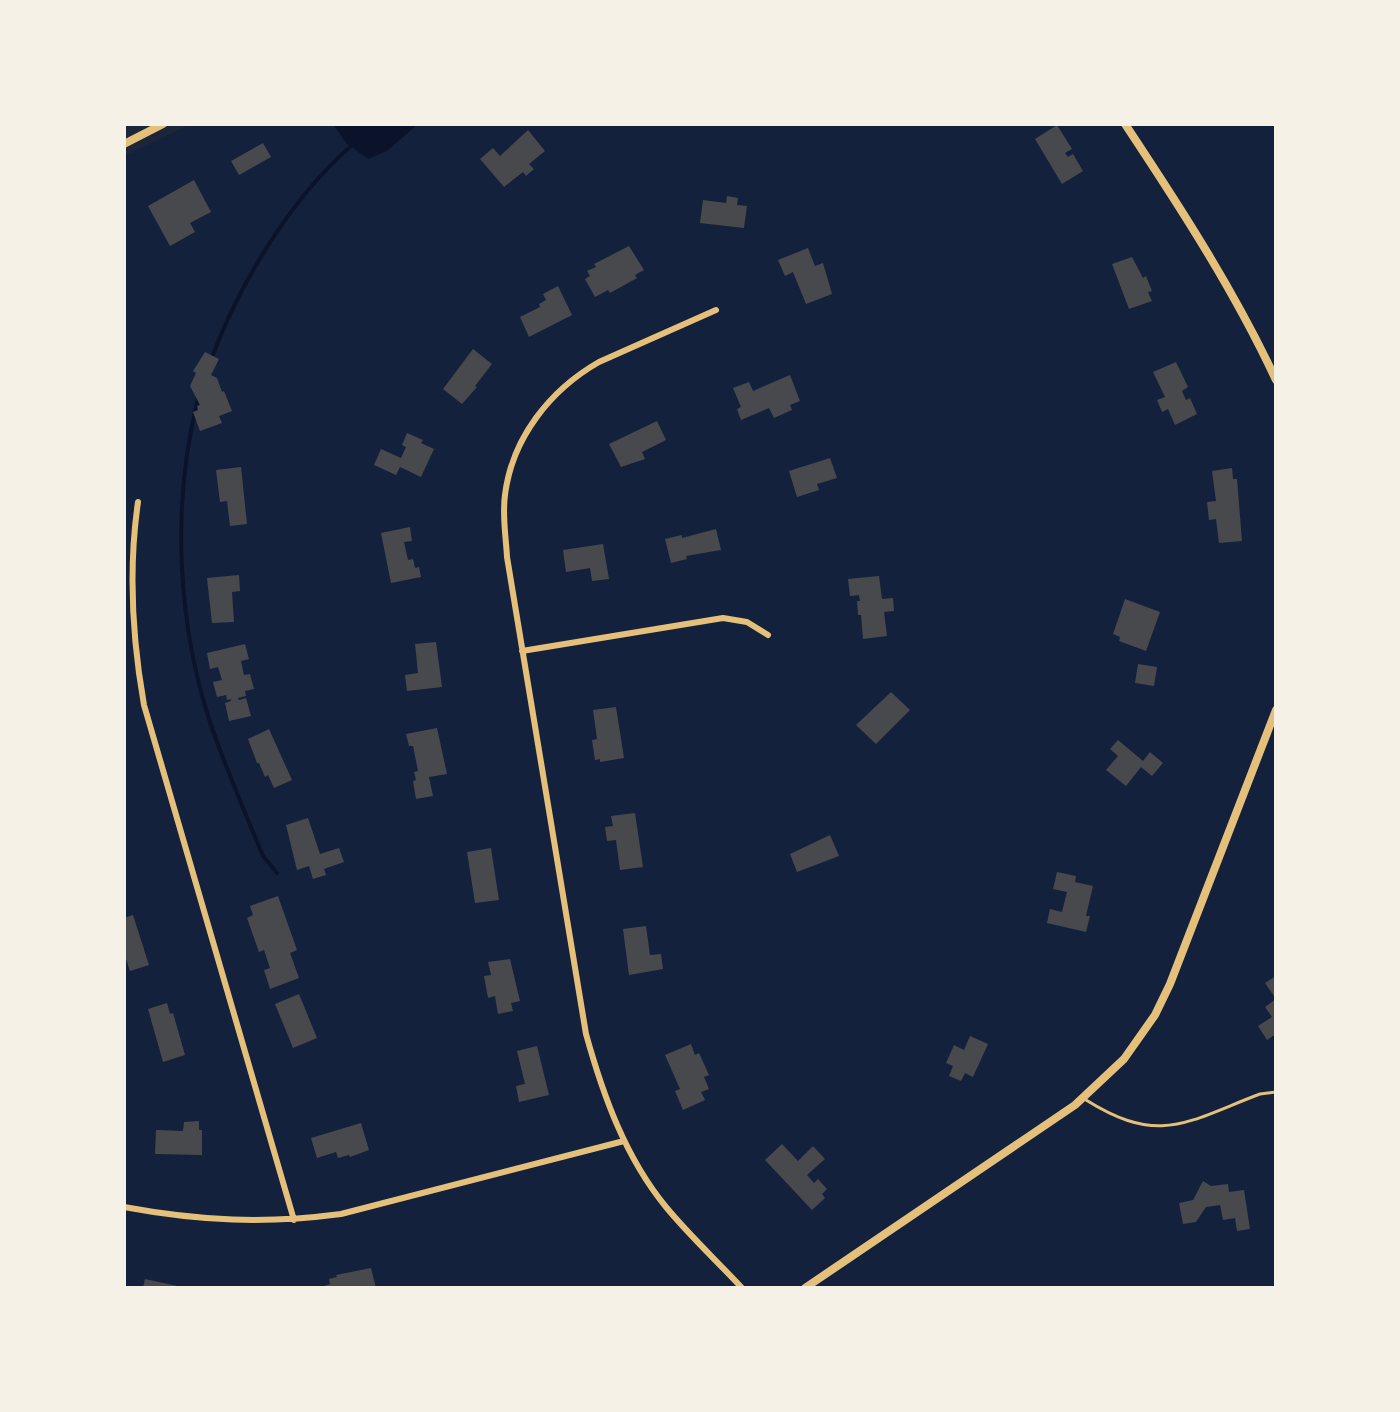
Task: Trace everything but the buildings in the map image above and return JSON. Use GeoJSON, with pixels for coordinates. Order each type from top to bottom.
{"type":"FeatureCollection","features":[{"type":"Feature","properties":{"kind":"street"},"geometry":{"type":"LineString","coordinates":[[124,144],[163,124]]}},
{"type":"Feature","properties":{"kind":"street"},"geometry":{"type":"LineString","coordinates":[[1125,124],[1207,250],[1238,303],[1276,380]]}},
{"type":"Feature","properties":{"kind":"street"},"geometry":{"type":"LineString","coordinates":[[716,310],[583,371],[551,398],[526,432],[510,471],[504,512],[507,557],[586,1034],[601,1088],[624,1141],[666,1207],[742,1288]]}},
{"type":"Feature","properties":{"kind":"street"},"geometry":{"type":"LineString","coordinates":[[138,502],[133,538],[131,602],[135,654],[144,705],[294,1220]]}},
{"type":"Feature","properties":{"kind":"street"},"geometry":{"type":"LineString","coordinates":[[522,651],[723,618],[747,622],[768,635]]}},
{"type":"Feature","properties":{"kind":"street"},"geometry":{"type":"LineString","coordinates":[[805,1288],[1083,1098],[1124,1059],[1155,1015],[1170,984],[1276,710]]}},
{"type":"Feature","properties":{"kind":"street"},"geometry":{"type":"LineString","coordinates":[[124,1207],[181,1217],[238,1222],[341,1214],[624,1141]]}},
{"type":"Feature","properties":{"kind":"lane"},"geometry":{"type":"LineString","coordinates":[[1083,1098],[1108,1114],[1137,1125],[1166,1128],[1260,1094],[1276,1092]]}},
{"type":"Feature","properties":{"kind":"shaded area"},"geometry":{"type":"Polygon","coordinates":[[[124,124],[191,124],[124,156],[124,124]]]}},
{"type":"Feature","properties":{"kind":"shaded area"},"geometry":{"type":"Polygon","coordinates":[[[333,124],[418,124],[387,151],[368,159],[346,143],[333,124]]]}},
{"type":"Feature","properties":{"kind":"waterway"},"geometry":{"type":"LineString","coordinates":[[211,360],[236,303],[268,245],[307,191],[350,147]]}},
{"type":"Feature","properties":{"kind":"waterway"},"geometry":{"type":"LineString","coordinates":[[198,399],[189,439],[181,523],[185,608],[201,691],[213,731],[263,856],[277,873]]}}]}
